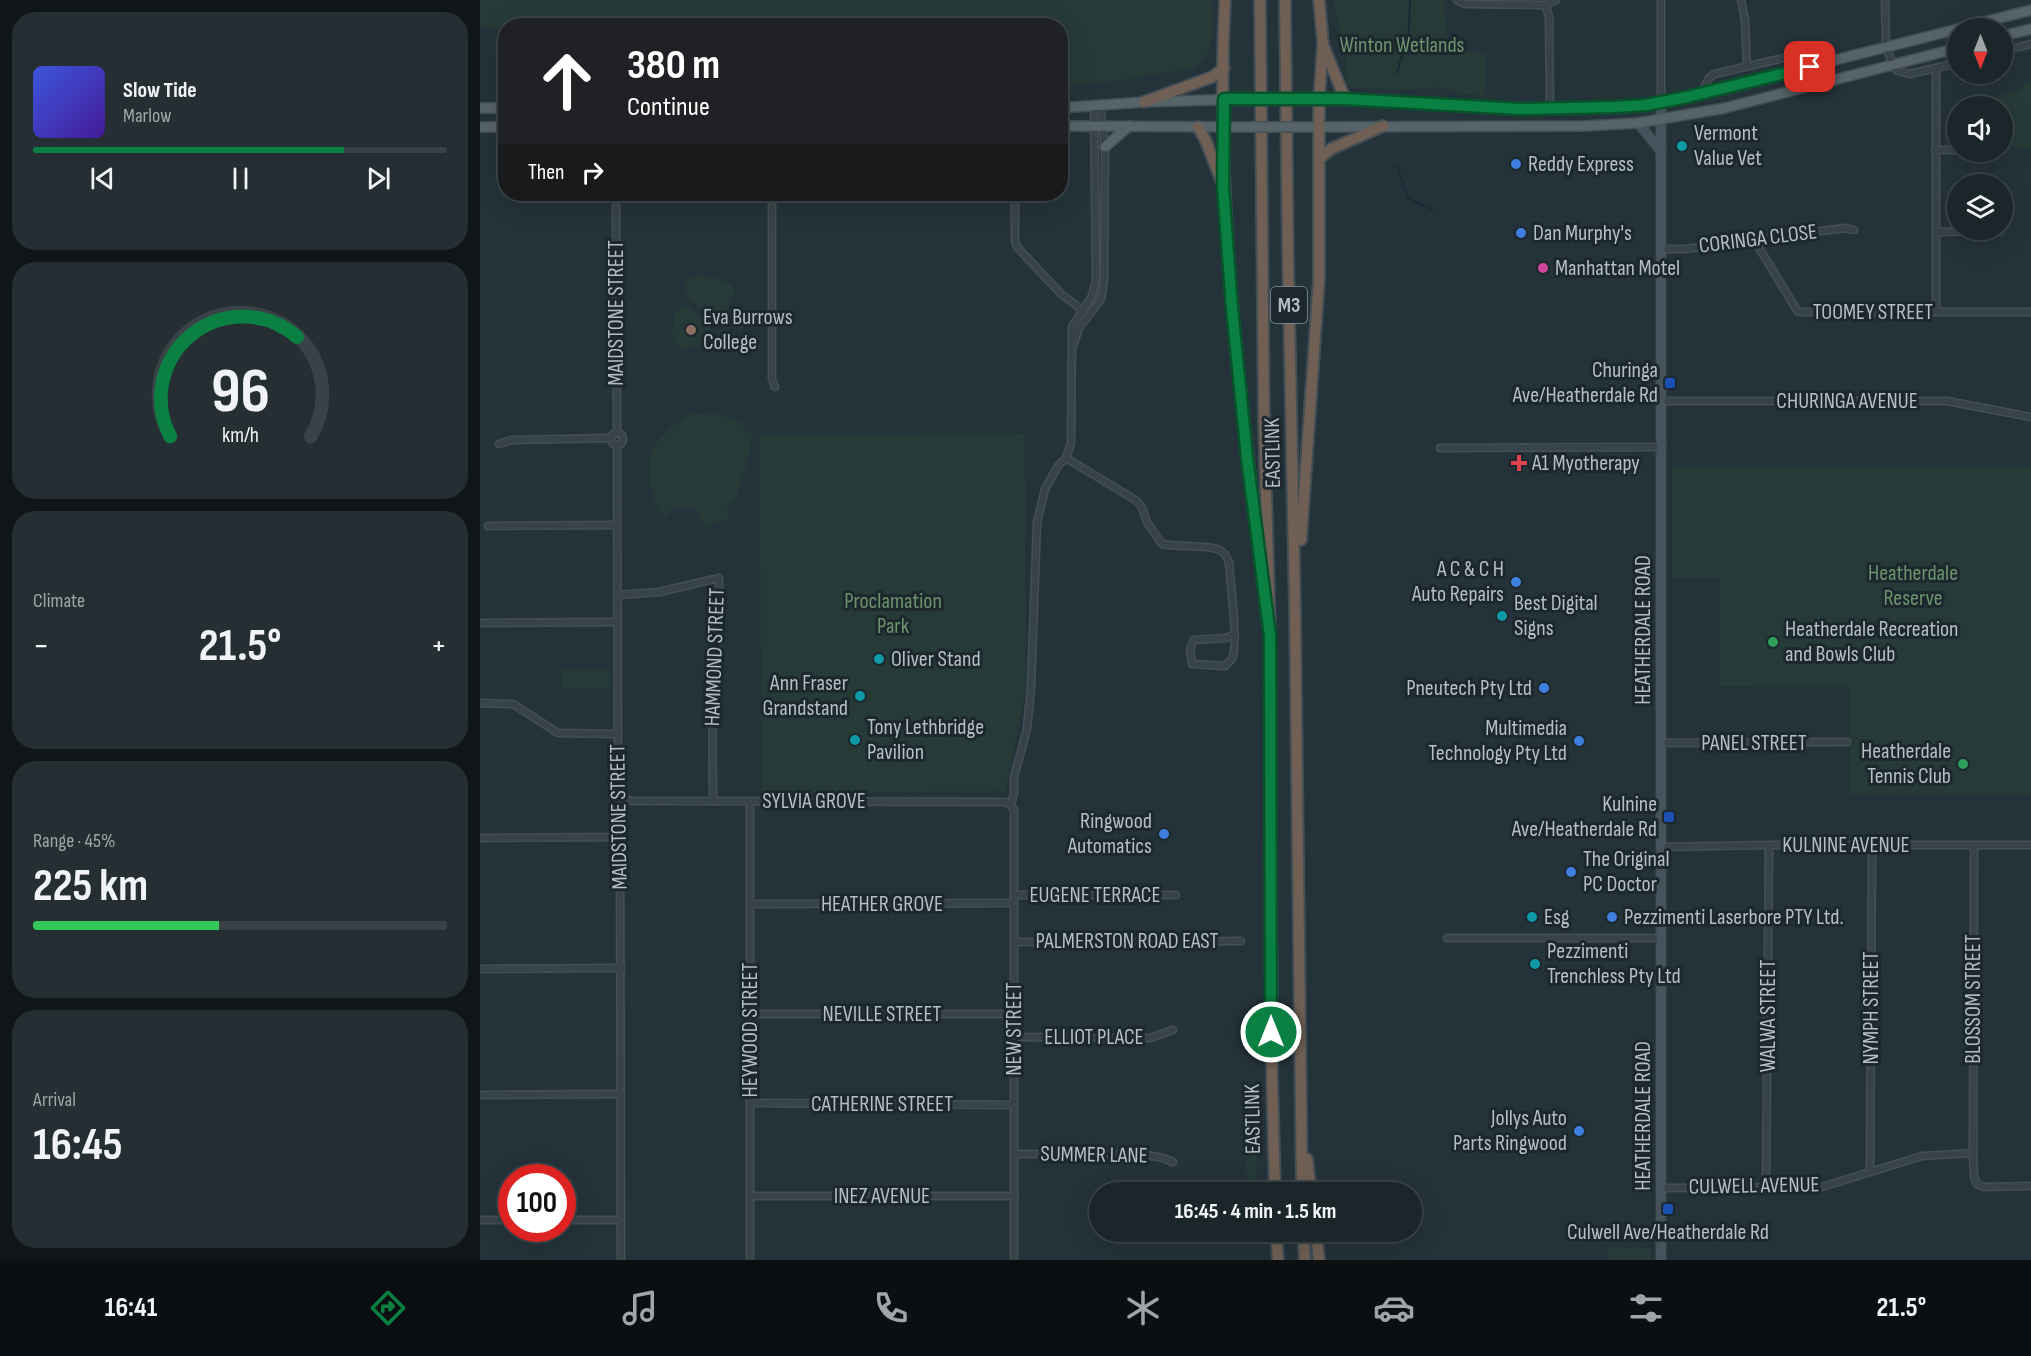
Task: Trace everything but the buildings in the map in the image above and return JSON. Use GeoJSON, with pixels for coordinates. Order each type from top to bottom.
{"type":"FeatureCollection","features":[{"type":"Feature","properties":{"kind":"highway"},"geometry":{"type":"LineString","coordinates":[[1225,0],[1223,186],[1246,446],[1270,636]]}},
{"type":"Feature","properties":{"kind":"highway","name":"EASTLINK"},"geometry":{"type":"LineString","coordinates":[[1260,0],[1264,422],[1270,636],[1271,1043],[1275,1182]]}},
{"type":"Feature","properties":{"kind":"highway","name":"EASTLINK"},"geometry":{"type":"LineString","coordinates":[[1285,0],[1302,1182]]}},
{"type":"Feature","properties":{"kind":"highway"},"geometry":{"type":"LineString","coordinates":[[1295,609],[1317,329],[1320,244],[1319,99],[1323,44],[1319,0]]}},
{"type":"Feature","properties":{"kind":"highway"},"geometry":{"type":"LineString","coordinates":[[1323,44],[1337,85],[1345,99]]}},
{"type":"Feature","properties":{"kind":"highway"},"geometry":{"type":"LineString","coordinates":[[1144,102],[1212,77],[1224,68]]}},
{"type":"Feature","properties":{"kind":"highway"},"geometry":{"type":"LineString","coordinates":[[1198,126],[1223,186]]}},
{"type":"Feature","properties":{"kind":"highway"},"geometry":{"type":"LineString","coordinates":[[1320,158],[1331,148],[1383,126]]}},
{"type":"Feature","properties":{"kind":"highway"},"geometry":{"type":"LineString","coordinates":[[1301,1108],[1310,1182]]}},
{"type":"Feature","properties":{"kind":"highway"},"geometry":{"type":"LineString","coordinates":[[1277,1242],[1278,1260]]}},
{"type":"Feature","properties":{"kind":"highway"},"geometry":{"type":"LineString","coordinates":[[1304,1242],[1305,1260]]}},
{"type":"Feature","properties":{"kind":"highway"},"geometry":{"type":"LineString","coordinates":[[1317,1242],[1319,1260]]}},
{"type":"Feature","properties":{"kind":"main road"},"geometry":{"type":"LineString","coordinates":[[2001,18],[2031,10]]}},
{"type":"Feature","properties":{"kind":"main road"},"geometry":{"type":"LineString","coordinates":[[2013,33],[2031,29]]}},
{"type":"Feature","properties":{"kind":"main road"},"geometry":{"type":"LineString","coordinates":[[1068,107],[1224,99],[1345,99],[1520,109],[1646,105],[1700,94],[1947,32]]}},
{"type":"Feature","properties":{"kind":"main road"},"geometry":{"type":"LineString","coordinates":[[1068,126],[1584,126],[1638,123],[1725,108],[1947,51]]}},
{"type":"Feature","properties":{"kind":"main road","name":"HEATHERDALE ROAD"},"geometry":{"type":"LineString","coordinates":[[1661,102],[1661,1260]]}},
{"type":"Feature","properties":{"kind":"main road"},"geometry":{"type":"LineString","coordinates":[[480,108],[498,108]]}},
{"type":"Feature","properties":{"kind":"main road"},"geometry":{"type":"LineString","coordinates":[[1638,123],[1661,152]]}},
{"type":"Feature","properties":{"kind":"main road"},"geometry":{"type":"LineString","coordinates":[[1105,147],[1129,126]]}},
{"type":"Feature","properties":{"kind":"main road"},"geometry":{"type":"LineString","coordinates":[[480,127],[498,127]]}},
{"type":"Feature","properties":{"kind":"street"},"geometry":{"type":"LineString","coordinates":[[1457,0],[1464,4],[1545,5],[1556,0]]}},
{"type":"Feature","properties":{"kind":"street","name":"HEATHERDALE ROAD"},"geometry":{"type":"LineString","coordinates":[[1661,102],[1662,0]]}},
{"type":"Feature","properties":{"kind":"street"},"geometry":{"type":"LineString","coordinates":[[1741,0],[1745,20],[1747,67]]}},
{"type":"Feature","properties":{"kind":"street"},"geometry":{"type":"LineString","coordinates":[[1885,0],[1886,48],[1892,64],[1900,72],[1909,74],[1947,66]]}},
{"type":"Feature","properties":{"kind":"street"},"geometry":{"type":"LineString","coordinates":[[1545,5],[1549,16],[1550,109]]}},
{"type":"Feature","properties":{"kind":"street"},"geometry":{"type":"LineString","coordinates":[[2013,48],[2031,44]]}},
{"type":"Feature","properties":{"kind":"street"},"geometry":{"type":"LineString","coordinates":[[1700,94],[1709,78],[1714,74],[1815,51],[1832,61]]}},
{"type":"Feature","properties":{"kind":"street"},"geometry":{"type":"LineString","coordinates":[[1936,69],[1936,312]]}},
{"type":"Feature","properties":{"kind":"street"},"geometry":{"type":"LineString","coordinates":[[1015,201],[1017,247],[1061,294],[1085,313],[1093,312],[1101,299],[1104,281],[1105,147],[1097,105]]}},
{"type":"Feature","properties":{"kind":"street"},"geometry":{"type":"LineString","coordinates":[[1100,126],[1096,280],[1072,349],[1073,428],[1066,458],[1137,501],[1147,522],[1162,544],[1218,549],[1226,555],[1229,563],[1234,634],[1231,660],[1225,666],[1192,664],[1190,649],[1194,640],[1226,638],[1234,634]]}},
{"type":"Feature","properties":{"kind":"street"},"geometry":{"type":"LineString","coordinates":[[1935,150],[1947,150]]}},
{"type":"Feature","properties":{"kind":"street","name":"MAIDSTONE STREET"},"geometry":{"type":"LineString","coordinates":[[616,201],[617,433]]}},
{"type":"Feature","properties":{"kind":"street"},"geometry":{"type":"LineString","coordinates":[[772,201],[772,379],[775,387]]}},
{"type":"Feature","properties":{"kind":"street","name":"CORINGA CLOSE"},"geometry":{"type":"LineString","coordinates":[[1662,249],[1686,249],[1845,228],[1854,230]]}},
{"type":"Feature","properties":{"kind":"street"},"geometry":{"type":"LineString","coordinates":[[1936,232],[1947,232]]}},
{"type":"Feature","properties":{"kind":"street","name":"TOOMEY STREET"},"geometry":{"type":"LineString","coordinates":[[1756,240],[1798,312],[2031,312]]}},
{"type":"Feature","properties":{"kind":"street","name":"CHURINGA AVENUE"},"geometry":{"type":"LineString","coordinates":[[1662,401],[1947,401],[2031,417]]}},
{"type":"Feature","properties":{"kind":"street"},"geometry":{"type":"LineString","coordinates":[[499,444],[512,440],[610,438],[612,434],[617,433],[623,439],[621,444],[616,445],[610,438]]}},
{"type":"Feature","properties":{"kind":"street","name":"MAIDSTONE STREET"},"geometry":{"type":"LineString","coordinates":[[616,445],[618,789],[624,799],[621,808],[620,837],[621,1260]]}},
{"type":"Feature","properties":{"kind":"street"},"geometry":{"type":"LineString","coordinates":[[1440,448],[1662,447]]}},
{"type":"Feature","properties":{"kind":"street","name":"NEW STREET"},"geometry":{"type":"LineString","coordinates":[[1014,1260],[1014,810],[1008,804],[1014,793],[1014,777],[1027,729],[1037,523],[1045,489],[1058,466],[1066,458]]}},
{"type":"Feature","properties":{"kind":"street"},"geometry":{"type":"LineString","coordinates":[[488,526],[617,525]]}},
{"type":"Feature","properties":{"kind":"street","name":"HAMMOND STREET"},"geometry":{"type":"LineString","coordinates":[[617,595],[659,592],[719,578],[719,637],[712,670],[713,801]]}},
{"type":"Feature","properties":{"kind":"street"},"geometry":{"type":"LineString","coordinates":[[480,623],[618,622]]}},
{"type":"Feature","properties":{"kind":"street"},"geometry":{"type":"LineString","coordinates":[[480,703],[513,704],[558,733],[618,734]]}},
{"type":"Feature","properties":{"kind":"street","name":"PANEL STREET"},"geometry":{"type":"LineString","coordinates":[[1661,743],[1847,742]]}},
{"type":"Feature","properties":{"kind":"street","name":"SYLVIA GROVE"},"geometry":{"type":"LineString","coordinates":[[624,799],[633,801],[1008,804]]}},
{"type":"Feature","properties":{"kind":"street","name":"HEYWOOD STREET"},"geometry":{"type":"LineString","coordinates":[[750,801],[750,1260]]}},
{"type":"Feature","properties":{"kind":"street"},"geometry":{"type":"LineString","coordinates":[[480,838],[620,837]]}},
{"type":"Feature","properties":{"kind":"street","name":"WALWA STREET"},"geometry":{"type":"LineString","coordinates":[[1766,1187],[1769,845]]}},
{"type":"Feature","properties":{"kind":"street","name":"NYMPH STREET"},"geometry":{"type":"LineString","coordinates":[[1870,1171],[1872,845]]}},
{"type":"Feature","properties":{"kind":"street","name":"BLOSSOM STREET"},"geometry":{"type":"LineString","coordinates":[[1973,1154],[1974,845]]}},
{"type":"Feature","properties":{"kind":"street","name":"KULNINE AVENUE"},"geometry":{"type":"LineString","coordinates":[[1661,847],[2031,845]]}},
{"type":"Feature","properties":{"kind":"street","name":"EUGENE TERRACE"},"geometry":{"type":"LineString","coordinates":[[1014,895],[1176,895]]}},
{"type":"Feature","properties":{"kind":"street","name":"HEATHER GROVE"},"geometry":{"type":"LineString","coordinates":[[750,904],[1014,903]]}},
{"type":"Feature","properties":{"kind":"street"},"geometry":{"type":"LineString","coordinates":[[1447,938],[1661,938]]}},
{"type":"Feature","properties":{"kind":"street","name":"PALMERSTON ROAD EAST"},"geometry":{"type":"LineString","coordinates":[[1014,942],[1240,941]]}},
{"type":"Feature","properties":{"kind":"street"},"geometry":{"type":"LineString","coordinates":[[480,969],[621,968]]}},
{"type":"Feature","properties":{"kind":"street","name":"NEVILLE STREET"},"geometry":{"type":"LineString","coordinates":[[749,1014],[1014,1014]]}},
{"type":"Feature","properties":{"kind":"street","name":"ELLIOT PLACE"},"geometry":{"type":"LineString","coordinates":[[1014,1037],[1150,1038],[1173,1030]]}},
{"type":"Feature","properties":{"kind":"street"},"geometry":{"type":"LineString","coordinates":[[480,1095],[621,1094]]}},
{"type":"Feature","properties":{"kind":"street","name":"CATHERINE STREET"},"geometry":{"type":"LineString","coordinates":[[750,1103],[1014,1105]]}},
{"type":"Feature","properties":{"kind":"street","name":"SUMMER LANE"},"geometry":{"type":"LineString","coordinates":[[1014,1154],[1141,1154],[1173,1162]]}},
{"type":"Feature","properties":{"kind":"street"},"geometry":{"type":"LineString","coordinates":[[1973,1154],[1974,1177],[1977,1184],[1984,1187],[2031,1186]]}},
{"type":"Feature","properties":{"kind":"street","name":"CULWELL AVENUE"},"geometry":{"type":"LineString","coordinates":[[1661,1188],[1822,1187],[1922,1156],[1973,1154]]}},
{"type":"Feature","properties":{"kind":"street","name":"INEZ AVENUE"},"geometry":{"type":"LineString","coordinates":[[750,1196],[1014,1196]]}},
{"type":"Feature","properties":{"kind":"street"},"geometry":{"type":"LineString","coordinates":[[480,1220],[498,1220]]}},
{"type":"Feature","properties":{"kind":"street"},"geometry":{"type":"LineString","coordinates":[[576,1220],[621,1220]]}},
{"type":"Feature","properties":{"kind":"green space"},"geometry":{"type":"Polygon","coordinates":[[[480,0],[1212,0],[1213,29],[1207,53],[1195,68],[1097,84],[1068,85],[1068,18],[498,18],[498,28],[480,28],[480,0]]]}},
{"type":"Feature","properties":{"kind":"green space","name":"Winton Wetlands"},"geometry":{"type":"Polygon","coordinates":[[[1333,0],[1444,0],[1447,49],[1485,53],[1485,95],[1459,94],[1437,87],[1409,90],[1352,88],[1346,82],[1345,58],[1333,0]]]}},
{"type":"Feature","properties":{"kind":"green space"},"geometry":{"type":"Polygon","coordinates":[[[2031,82],[2031,149],[2014,148],[2013,145],[2013,96],[1997,96],[2022,89],[2023,85],[2031,82]]]}},
{"type":"Feature","properties":{"kind":"green space"},"geometry":{"type":"Polygon","coordinates":[[[696,275],[715,277],[733,285],[734,294],[727,303],[726,329],[704,313],[686,292],[684,286],[687,278],[696,275]]]}},
{"type":"Feature","properties":{"kind":"green space"},"geometry":{"type":"Polygon","coordinates":[[[685,306],[691,307],[710,328],[709,339],[703,345],[681,349],[673,337],[673,326],[676,311],[685,306]]]}},
{"type":"Feature","properties":{"kind":"green space"},"geometry":{"type":"Polygon","coordinates":[[[688,413],[724,415],[727,419],[734,419],[742,423],[744,431],[752,433],[749,455],[738,494],[726,509],[731,519],[706,527],[695,508],[672,508],[670,516],[664,517],[655,502],[650,482],[649,462],[654,446],[688,413]]]}},
{"type":"Feature","properties":{"kind":"green space","name":"Proclamation Park"},"geometry":{"type":"Polygon","coordinates":[[[1025,434],[1026,691],[1005,791],[762,794],[759,435],[1025,434]]]}},
{"type":"Feature","properties":{"kind":"green space","name":"Heatherdale Reserve"},"geometry":{"type":"Polygon","coordinates":[[[1672,467],[2031,467],[2031,795],[1850,795],[1850,687],[1720,686],[1720,578],[1672,578],[1672,467]]]}},
{"type":"Feature","properties":{"kind":"green space"},"geometry":{"type":"Polygon","coordinates":[[[561,669],[610,669],[610,688],[561,688],[561,669]]]}},
{"type":"Feature","properties":{"kind":"green space"},"geometry":{"type":"Polygon","coordinates":[[[1246,1139],[1256,1139],[1257,1182],[1248,1182],[1246,1139]]]}},
{"type":"Feature","properties":{"kind":"green space"},"geometry":{"type":"Polygon","coordinates":[[[1608,1248],[1650,1248],[1650,1260],[1608,1260],[1608,1248]]]}},
{"type":"Feature","properties":{"kind":"waterway"},"geometry":{"type":"LineString","coordinates":[[1397,73],[1409,29],[1410,0]]}},
{"type":"Feature","properties":{"kind":"waterway"},"geometry":{"type":"LineString","coordinates":[[1397,166],[1408,198],[1432,209]]}},
{"type":"Feature","properties":{"kind":"place","name":"Vermont Value Vet"},"geometry":{"type":"Point","coordinates":[1682,146]}},
{"type":"Feature","properties":{"kind":"place","name":"Reddy Express"},"geometry":{"type":"Point","coordinates":[1516,164]}},
{"type":"Feature","properties":{"kind":"place","name":"Dan Murphy's"},"geometry":{"type":"Point","coordinates":[1521,233]}},
{"type":"Feature","properties":{"kind":"place","name":"Manhattan Motel"},"geometry":{"type":"Point","coordinates":[1543,268]}},
{"type":"Feature","properties":{"kind":"place","name":"Eva Burrows College"},"geometry":{"type":"Point","coordinates":[691,330]}},
{"type":"Feature","properties":{"kind":"place","name":"Churinga Ave/Heatherdale Rd"},"geometry":{"type":"Point","coordinates":[1670,383]}},
{"type":"Feature","properties":{"kind":"place","name":"A1 Myotherapy"},"geometry":{"type":"Point","coordinates":[1519,463]}},
{"type":"Feature","properties":{"kind":"place","name":"A C & C H Auto Repairs"},"geometry":{"type":"Point","coordinates":[1516,582]}},
{"type":"Feature","properties":{"kind":"place","name":"Best Digital Signs"},"geometry":{"type":"Point","coordinates":[1502,616]}},
{"type":"Feature","properties":{"kind":"place","name":"Heatherdale Recreation and Bowls Club"},"geometry":{"type":"Point","coordinates":[1773,642]}},
{"type":"Feature","properties":{"kind":"place","name":"Oliver Stand"},"geometry":{"type":"Point","coordinates":[879,659]}},
{"type":"Feature","properties":{"kind":"place","name":"Pneutech Pty Ltd"},"geometry":{"type":"Point","coordinates":[1544,688]}},
{"type":"Feature","properties":{"kind":"place","name":"Ann Fraser Grandstand"},"geometry":{"type":"Point","coordinates":[860,696]}},
{"type":"Feature","properties":{"kind":"place","name":"Tony Lethbridge Pavilion"},"geometry":{"type":"Point","coordinates":[855,740]}},
{"type":"Feature","properties":{"kind":"place","name":"Multimedia Technology Pty Ltd"},"geometry":{"type":"Point","coordinates":[1579,741]}},
{"type":"Feature","properties":{"kind":"place","name":"Heatherdale Tennis Club"},"geometry":{"type":"Point","coordinates":[1963,764]}},
{"type":"Feature","properties":{"kind":"place","name":"Kulnine Ave/Heatherdale Rd"},"geometry":{"type":"Point","coordinates":[1669,817]}},
{"type":"Feature","properties":{"kind":"place","name":"Ringwood Automatics"},"geometry":{"type":"Point","coordinates":[1164,834]}},
{"type":"Feature","properties":{"kind":"place","name":"The Original PC Doctor"},"geometry":{"type":"Point","coordinates":[1571,872]}},
{"type":"Feature","properties":{"kind":"place","name":"Esg"},"geometry":{"type":"Point","coordinates":[1532,917]}},
{"type":"Feature","properties":{"kind":"place","name":"Pezzimenti Laserbore PTY Ltd."},"geometry":{"type":"Point","coordinates":[1612,917]}},
{"type":"Feature","properties":{"kind":"place","name":"Pezzimenti Trenchless Pty Ltd"},"geometry":{"type":"Point","coordinates":[1535,964]}},
{"type":"Feature","properties":{"kind":"place","name":"Jollys Auto Parts Ringwood"},"geometry":{"type":"Point","coordinates":[1579,1131]}},
{"type":"Feature","properties":{"kind":"place","name":"Culwell Ave/Heatherdale Rd"},"geometry":{"type":"Point","coordinates":[1668,1209]}},
{"type":"Feature","properties":{"kind":"route"},"geometry":{"type":"LineString","coordinates":[[1271,1032],[1270,636],[1247,457],[1232,308],[1223,186],[1224,99],[1345,99],[1520,109],[1615,107],[1646,105],[1687,97],[1810,67]]}}]}
